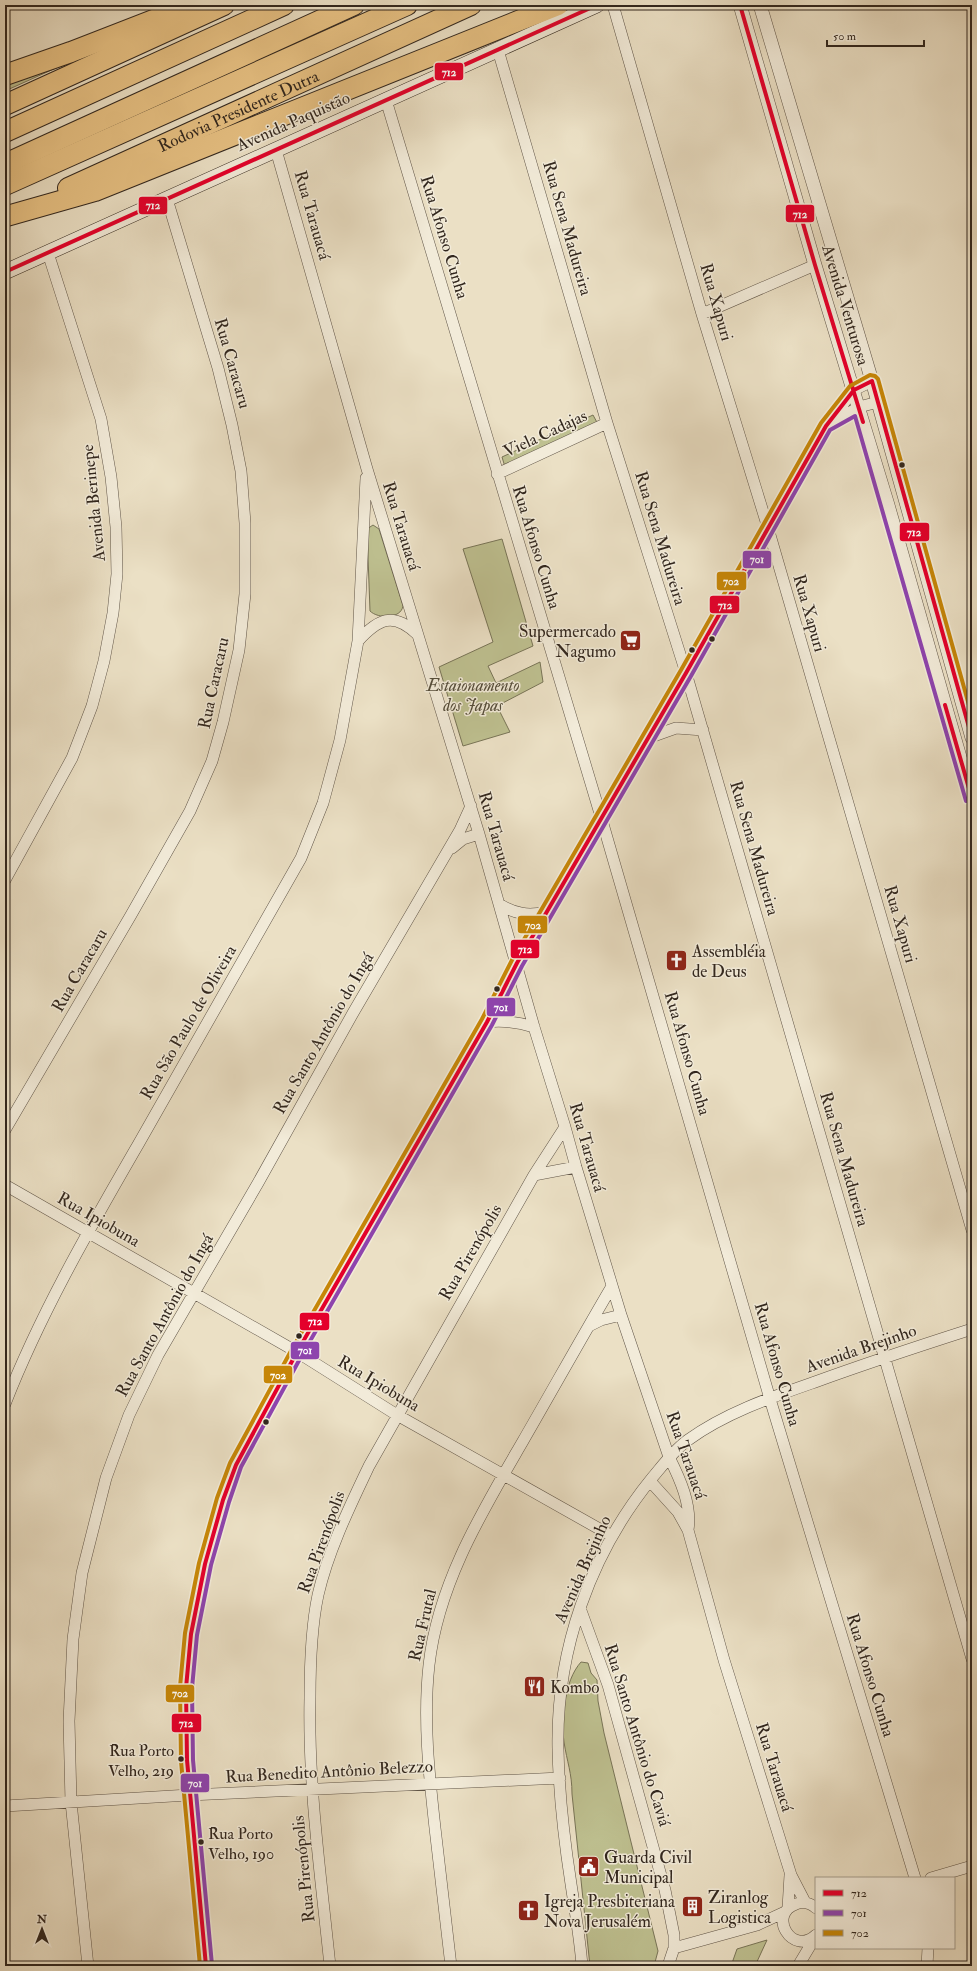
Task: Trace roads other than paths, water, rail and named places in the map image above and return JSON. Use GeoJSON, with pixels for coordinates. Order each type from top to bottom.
{"type":"FeatureCollection","features":[{"type":"Feature","properties":{"kind":"highway"},"geometry":{"type":"LineString","coordinates":[[5,75],[71,52],[192,5]]}},
{"type":"Feature","properties":{"kind":"highway"},"geometry":{"type":"LineString","coordinates":[[5,105],[224,5]]}},
{"type":"Feature","properties":{"kind":"highway"},"geometry":{"type":"LineString","coordinates":[[5,132],[284,5]]}},
{"type":"Feature","properties":{"kind":"highway"},"geometry":{"type":"LineString","coordinates":[[5,164],[354,5]]}},
{"type":"Feature","properties":{"kind":"highway","name":"Rodovia Presidente Dutra"},"geometry":{"type":"LineString","coordinates":[[5,185],[407,5]]}},
{"type":"Feature","properties":{"kind":"highway","name":"Rodovia Presidente Dutra"},"geometry":{"type":"LineString","coordinates":[[6,216],[471,5]]}},
{"type":"Feature","properties":{"kind":"highway"},"geometry":{"type":"LineString","coordinates":[[6,216],[94,191],[558,5]]}},
{"type":"Feature","properties":{"kind":"main road","name":"Avenida Paquistão"},"geometry":{"type":"LineString","coordinates":[[5,272],[597,5]]}},
{"type":"Feature","properties":{"kind":"street","name":"Rua Xapuri"},"geometry":{"type":"LineString","coordinates":[[613,5],[702,314],[768,528],[972,1230]]}},
{"type":"Feature","properties":{"kind":"street","name":"Avenida Venturosa"},"geometry":{"type":"LineString","coordinates":[[740,5],[815,265],[859,407],[972,799]]}},
{"type":"Feature","properties":{"kind":"street","name":"Avenida Venturosa"},"geometry":{"type":"LineString","coordinates":[[760,5],[872,381],[972,738]]}},
{"type":"Feature","properties":{"kind":"street","name":"Rua Sena Madureira"},"geometry":{"type":"LineString","coordinates":[[498,50],[607,423],[703,730],[972,1658]]}},
{"type":"Feature","properties":{"kind":"street","name":"Rua Afonso Cunha"},"geometry":{"type":"LineString","coordinates":[[386,100],[601,817],[770,1398],[915,1877]]}},
{"type":"Feature","properties":{"kind":"street","name":"Rua Tarauacá"},"geometry":{"type":"LineString","coordinates":[[276,150],[367,469],[480,834],[534,1028],[566,1127],[576,1168],[621,1315],[669,1457],[680,1479],[690,1516],[688,1530]]}},
{"type":"Feature","properties":{"kind":"street","name":"Rua Caracaru"},"geometry":{"type":"LineString","coordinates":[[5,1130],[190,811],[214,754],[223,722],[239,650],[245,594],[245,523],[241,471],[232,425],[218,368],[167,199]]}},
{"type":"Feature","properties":{"kind":"street","name":"Avenida Berinepe"},"geometry":{"type":"LineString","coordinates":[[5,880],[72,758],[92,706],[104,661],[113,613],[117,574],[116,527],[111,477],[101,419],[48,253]]}},
{"type":"Feature","properties":{"kind":"street"},"geometry":{"type":"LineString","coordinates":[[702,314],[815,265]]}},
{"type":"Feature","properties":{"kind":"street"},"geometry":{"type":"LineString","coordinates":[[206,1966],[189,1795],[186,1737],[186,1688],[191,1634],[205,1564],[223,1500],[236,1465],[297,1352],[487,1022],[516,963],[686,673],[826,426],[854,390],[872,381]]}},
{"type":"Feature","properties":{"kind":"street"},"geometry":{"type":"LineString","coordinates":[[826,426],[859,407],[878,402]]}},
{"type":"Feature","properties":{"kind":"street","name":"Viela Cadajas"},"geometry":{"type":"LineString","coordinates":[[497,474],[607,423]]}},
{"type":"Feature","properties":{"kind":"street","name":"Rua São Paulo de Oliveira"},"geometry":{"type":"LineString","coordinates":[[5,1404],[21,1363],[51,1301],[301,858],[323,803],[340,740],[358,641],[367,469]]}},
{"type":"Feature","properties":{"kind":"street"},"geometry":{"type":"LineString","coordinates":[[358,641],[369,629],[381,622],[394,619],[406,624],[418,634]]}},
{"type":"Feature","properties":{"kind":"street"},"geometry":{"type":"LineString","coordinates":[[648,738],[676,728],[703,730]]}},
{"type":"Feature","properties":{"kind":"street","name":"Rua Santo Antônio do Ingá"},"geometry":{"type":"LineString","coordinates":[[88,1966],[71,1802],[69,1721],[73,1640],[82,1573],[106,1478],[129,1415],[158,1355],[192,1293],[258,1183],[353,1013],[449,850],[471,806]]}},
{"type":"Feature","properties":{"kind":"street","name":"Rua Santo Antônio do Ingá"},"geometry":{"type":"LineString","coordinates":[[449,850],[463,839],[480,834]]}},
{"type":"Feature","properties":{"kind":"street"},"geometry":{"type":"LineString","coordinates":[[499,904],[521,914],[546,912]]}},
{"type":"Feature","properties":{"kind":"street"},"geometry":{"type":"LineString","coordinates":[[487,1022],[506,1021],[520,1023],[534,1028]]}},
{"type":"Feature","properties":{"kind":"street","name":"Rua Pirenópolis"},"geometry":{"type":"LineString","coordinates":[[330,1966],[312,1789],[309,1737],[310,1674],[318,1595],[347,1512],[369,1466],[534,1175],[566,1127]]}},
{"type":"Feature","properties":{"kind":"street"},"geometry":{"type":"LineString","coordinates":[[534,1175],[576,1168]]}},
{"type":"Feature","properties":{"kind":"street","name":"Rua Ipiobuna"},"geometry":{"type":"LineString","coordinates":[[5,1185],[297,1352],[398,1415],[612,1536]]}},
{"type":"Feature","properties":{"kind":"street","name":"Rua Frutal"},"geometry":{"type":"LineString","coordinates":[[451,1966],[430,1783],[426,1701],[429,1663],[437,1624],[447,1589],[461,1555],[504,1474],[612,1286]]}},
{"type":"Feature","properties":{"kind":"street"},"geometry":{"type":"LineString","coordinates":[[589,1326],[600,1320],[621,1315]]}},
{"type":"Feature","properties":{"kind":"street","name":"Avenida Brejinho"},"geometry":{"type":"LineString","coordinates":[[582,1966],[566,1844],[560,1778],[559,1698],[568,1647],[580,1608],[612,1536],[635,1499],[669,1457],[687,1441],[710,1426],[770,1398],[885,1357],[972,1329]]}},
{"type":"Feature","properties":{"kind":"street","name":"Rua Tarauacá"},"geometry":{"type":"LineString","coordinates":[[650,1481],[678,1512],[688,1530],[724,1660],[790,1875],[812,1905]]}},
{"type":"Feature","properties":{"kind":"street","name":"Rua Santo Antônio do Caviá"},"geometry":{"type":"LineString","coordinates":[[580,1608],[608,1685],[651,1838],[672,1920],[674,1948],[668,1966]]}},
{"type":"Feature","properties":{"kind":"street","name":"Rua Benedito Antônio Belezzo"},"geometry":{"type":"LineString","coordinates":[[5,1806],[189,1795],[560,1778]]}},
{"type":"Feature","properties":{"kind":"street"},"geometry":{"type":"LineString","coordinates":[[934,1877],[972,1866]]}},
{"type":"Feature","properties":{"kind":"street","name":"Rua Tarauacá"},"geometry":{"type":"LineString","coordinates":[[783,1927],[783,1921],[787,1910],[790,1875]]}},
{"type":"Feature","properties":{"kind":"street"},"geometry":{"type":"LineString","coordinates":[[674,1948],[757,1925],[787,1910],[793,1904],[812,1905]]}},
{"type":"Feature","properties":{"kind":"street"},"geometry":{"type":"LineString","coordinates":[[757,1925],[783,1927],[791,1937],[797,1940],[808,1940],[815,1936]]}},
{"type":"Feature","properties":{"kind":"street"},"geometry":{"type":"LineString","coordinates":[[800,1963],[808,1952],[815,1937]]}},
{"type":"Feature","properties":{"kind":"street"},"geometry":{"type":"LineString","coordinates":[[797,1940],[800,1963]]}},
{"type":"Feature","properties":{"kind":"street"},"geometry":{"type":"LineString","coordinates":[[927,1966],[928,1949]]}},
{"type":"Feature","properties":{"kind":"place","name":"Supermercado Nagumo"},"geometry":{"type":"Point","coordinates":[631,641]}},
{"type":"Feature","properties":{"kind":"place","name":"Assembléia de Deus"},"geometry":{"type":"Point","coordinates":[676,961]}},
{"type":"Feature","properties":{"kind":"place","name":"Kombo"},"geometry":{"type":"Point","coordinates":[535,1687]}},
{"type":"Feature","properties":{"kind":"place","name":"Rua Porto Velho, 219"},"geometry":{"type":"Point","coordinates":[181,1759]}},
{"type":"Feature","properties":{"kind":"place","name":"Rua Porto Velho, 190"},"geometry":{"type":"Point","coordinates":[201,1842]}},
{"type":"Feature","properties":{"kind":"place","name":"Guarda Civil Municipal"},"geometry":{"type":"Point","coordinates":[589,1867]}},
{"type":"Feature","properties":{"kind":"place","name":"Ziranlog Logistica"},"geometry":{"type":"Point","coordinates":[693,1907]}},
{"type":"Feature","properties":{"kind":"place","name":"Igreja Presbiteriana Nova Jerusalém"},"geometry":{"type":"Point","coordinates":[528,1911]}},
{"type":"Feature","properties":{"kind":"park label","name":"Estaionamento dos Japas"},"geometry":{"type":"Point","coordinates":[473,695]}}]}
